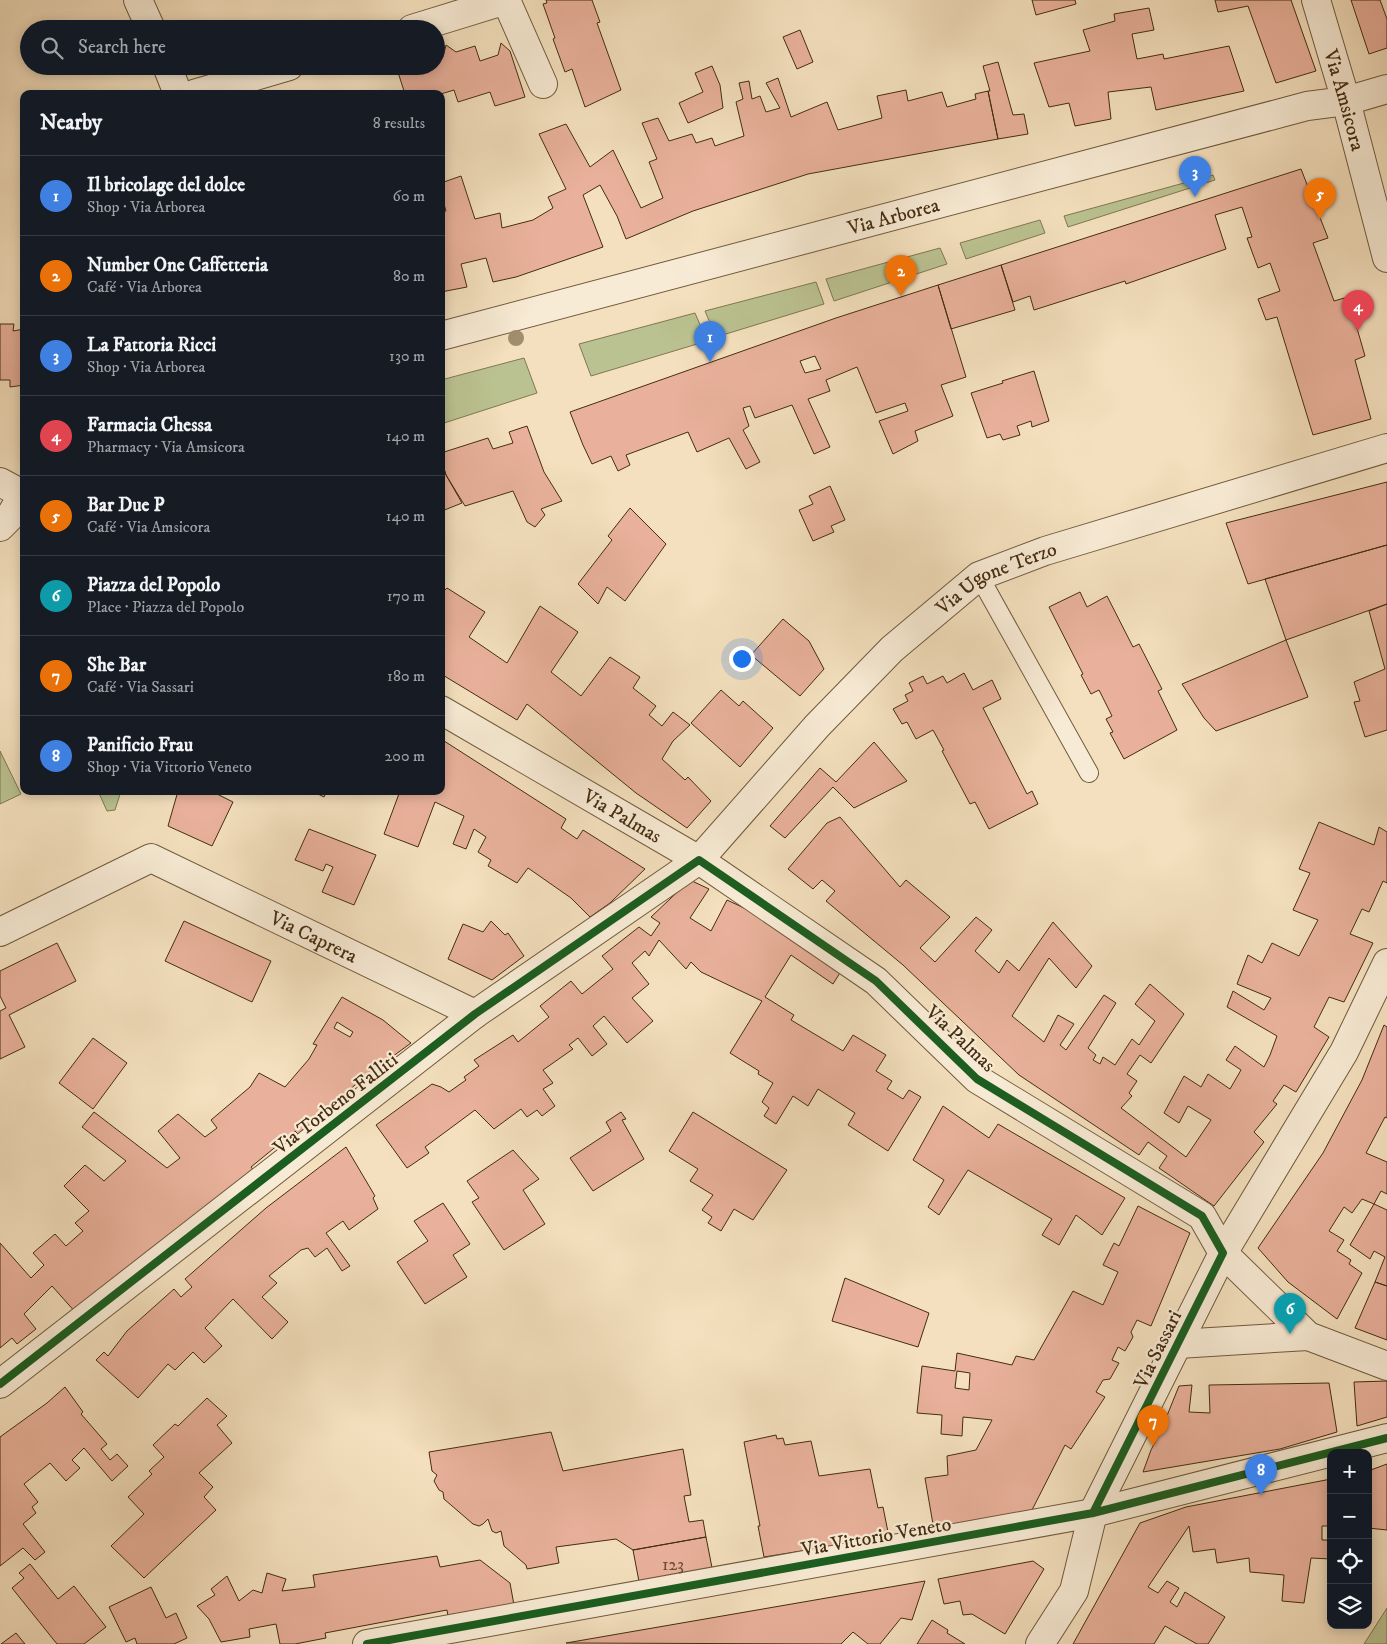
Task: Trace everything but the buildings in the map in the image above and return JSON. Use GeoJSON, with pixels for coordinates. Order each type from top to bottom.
{"type":"FeatureCollection","features":[{"type":"Feature","properties":{"kind":"street"},"geometry":{"type":"LineString","coordinates":[[138,0],[147,20]]}},
{"type":"Feature","properties":{"kind":"street"},"geometry":{"type":"LineString","coordinates":[[441,20],[506,0],[543,84]]}},
{"type":"Feature","properties":{"kind":"street","name":"Via Amsicora"},"geometry":{"type":"LineString","coordinates":[[1316,0],[1346,101],[1387,258]]}},
{"type":"Feature","properties":{"kind":"street"},"geometry":{"type":"LineString","coordinates":[[171,75],[176,90]]}},
{"type":"Feature","properties":{"kind":"street"},"geometry":{"type":"LineString","coordinates":[[208,90],[258,75]]}},
{"type":"Feature","properties":{"kind":"street","name":"Via Arborea"},"geometry":{"type":"LineString","coordinates":[[445,335],[1280,113],[1307,106],[1346,101],[1387,89]]}},
{"type":"Feature","properties":{"kind":"street","name":"Via Ugone Terzo"},"geometry":{"type":"LineString","coordinates":[[700,860],[817,726],[892,648],[979,576],[1045,551],[1387,448]]}},
{"type":"Feature","properties":{"kind":"street"},"geometry":{"type":"LineString","coordinates":[[0,527],[9,518],[18,491]]}},
{"type":"Feature","properties":{"kind":"street","name":"Via Palmas"},"geometry":{"type":"LineString","coordinates":[[445,712],[700,860],[876,981],[976,1079],[1202,1216],[1222,1253],[1308,1336]]}},
{"type":"Feature","properties":{"kind":"street","name":"Via Caprera"},"geometry":{"type":"LineString","coordinates":[[0,932],[151,858],[475,1014]]}},
{"type":"Feature","properties":{"kind":"street","name":"Via Torbeno Falliti"},"geometry":{"type":"LineString","coordinates":[[0,1384],[475,1014],[700,860]]}},
{"type":"Feature","properties":{"kind":"street","name":"Via Sassari"},"geometry":{"type":"LineString","coordinates":[[1040,1644],[1074,1591],[1093,1513],[1222,1253],[1344,1052],[1387,962]]}},
{"type":"Feature","properties":{"kind":"street"},"geometry":{"type":"LineString","coordinates":[[1178,1344],[1308,1336],[1387,1366]]}},
{"type":"Feature","properties":{"kind":"street","name":"Via Vittorio Veneto"},"geometry":{"type":"LineString","coordinates":[[367,1644],[1093,1513],[1387,1438]]}},
{"type":"Feature","properties":{"kind":"lane"},"geometry":{"type":"LineString","coordinates":[[979,576],[1089,773]]}},
{"type":"Feature","properties":{"kind":"green space"},"geometry":{"type":"Polygon","coordinates":[[[1213,175],[1215,180],[1068,227],[1064,216],[1213,175]]]}},
{"type":"Feature","properties":{"kind":"green space"},"geometry":{"type":"Polygon","coordinates":[[[1040,220],[1045,233],[966,259],[960,243],[1040,220]]]}},
{"type":"Feature","properties":{"kind":"green space"},"geometry":{"type":"Polygon","coordinates":[[[940,248],[947,264],[834,301],[826,279],[940,248]]]}},
{"type":"Feature","properties":{"kind":"green space"},"geometry":{"type":"Polygon","coordinates":[[[816,282],[824,304],[716,337],[705,311],[816,282]]]}},
{"type":"Feature","properties":{"kind":"green space"},"geometry":{"type":"Polygon","coordinates":[[[695,313],[707,341],[591,376],[579,344],[695,313]]]}},
{"type":"Feature","properties":{"kind":"green space"},"geometry":{"type":"Polygon","coordinates":[[[524,358],[537,393],[445,423],[445,379],[524,358]]]}},
{"type":"Feature","properties":{"kind":"green space"},"geometry":{"type":"Polygon","coordinates":[[[0,751],[20,794],[0,804],[0,751]]]}},
{"type":"Feature","properties":{"kind":"green space"},"geometry":{"type":"Polygon","coordinates":[[[100,795],[120,795],[115,810],[107,811],[100,795]]]}},
{"type":"Feature","properties":{"kind":"green space"},"geometry":{"type":"Polygon","coordinates":[[[1387,1608],[1387,1644],[1364,1644],[1387,1608]]]}},
{"type":"Feature","properties":{"kind":"cycle path"},"geometry":{"type":"LineString","coordinates":[[0,1384],[475,1014],[699,860],[876,981],[977,1079],[1202,1216],[1223,1253],[1093,1513]]}},
{"type":"Feature","properties":{"kind":"cycle path"},"geometry":{"type":"LineString","coordinates":[[367,1644],[1093,1513],[1387,1438]]}},
{"type":"Feature","properties":{"kind":"place","name":"La Fattoria Ricci"},"geometry":{"type":"Point","coordinates":[1195,197]}},
{"type":"Feature","properties":{"kind":"place","name":"Bar Due P"},"geometry":{"type":"Point","coordinates":[1320,219]}},
{"type":"Feature","properties":{"kind":"place","name":"Number One Caffetteria"},"geometry":{"type":"Point","coordinates":[901,296]}},
{"type":"Feature","properties":{"kind":"place","name":"Farmacia Chessa"},"geometry":{"type":"Point","coordinates":[1358,331]}},
{"type":"Feature","properties":{"kind":"place","name":"Il bricolage del dolce"},"geometry":{"type":"Point","coordinates":[710,362]}},
{"type":"Feature","properties":{"kind":"place","name":"Piazza del Popolo"},"geometry":{"type":"Point","coordinates":[1290,1334]}},
{"type":"Feature","properties":{"kind":"place","name":"She Bar"},"geometry":{"type":"Point","coordinates":[1153,1446]}},
{"type":"Feature","properties":{"kind":"place","name":"Panificio Frau"},"geometry":{"type":"Point","coordinates":[1261,1495]}}]}
